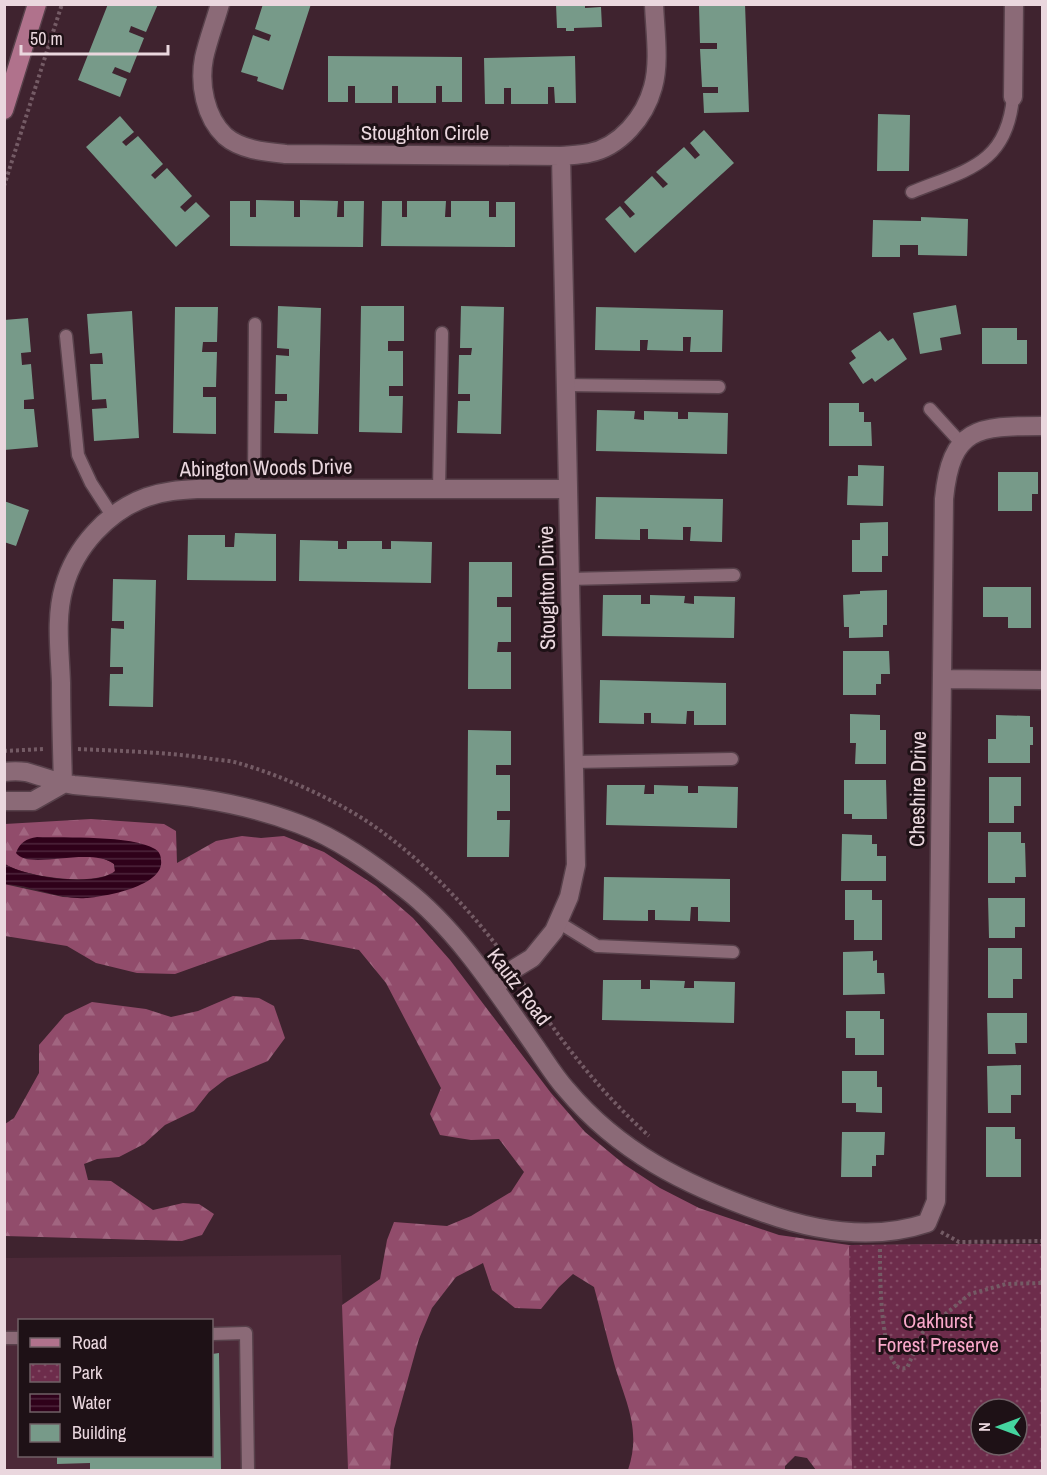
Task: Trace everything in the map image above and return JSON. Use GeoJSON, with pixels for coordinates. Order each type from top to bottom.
{"type":"FeatureCollection","features":[{"type":"Feature","properties":{"kind":"main road"},"geometry":{"type":"LineString","coordinates":[[4,110],[37,4]]}},
{"type":"Feature","properties":{"kind":"street","name":"Stoughton Circle"},"geometry":{"type":"LineString","coordinates":[[220,4],[204,58],[202,77],[206,104],[214,121],[225,136],[246,147],[263,152],[286,154],[561,156],[590,153],[611,145],[627,132],[641,115],[654,87],[656,58],[654,4]]}},
{"type":"Feature","properties":{"kind":"street"},"geometry":{"type":"LineString","coordinates":[[1013,97],[1014,4]]}},
{"type":"Feature","properties":{"kind":"street","name":"Stoughton Drive"},"geometry":{"type":"LineString","coordinates":[[494,988],[514,969],[532,958],[554,931],[569,897],[576,866],[561,156]]}},
{"type":"Feature","properties":{"kind":"street"},"geometry":{"type":"LineString","coordinates":[[961,443],[978,431],[997,426],[1042,426]]}},
{"type":"Feature","properties":{"kind":"street","name":"Cheshire Drive"},"geometry":{"type":"LineString","coordinates":[[927,1223],[936,1202],[944,499],[947,473],[952,458],[961,443]]}},
{"type":"Feature","properties":{"kind":"street","name":"Abington Woods Drive"},"geometry":{"type":"LineString","coordinates":[[63,784],[59,620],[63,588],[76,558],[97,528],[113,516],[146,497],[168,491],[197,489],[567,489]]}},
{"type":"Feature","properties":{"kind":"street"},"geometry":{"type":"LineString","coordinates":[[942,679],[1042,680]]}},
{"type":"Feature","properties":{"kind":"street","name":"Kautz Road"},"geometry":{"type":"LineString","coordinates":[[4,771],[24,771],[63,784],[224,802],[301,824],[347,848],[407,890],[448,930],[494,988],[566,1089],[614,1137],[663,1171],[712,1195],[790,1223],[838,1231],[879,1233],[905,1230],[927,1223]]}},
{"type":"Feature","properties":{"kind":"street"},"geometry":{"type":"LineString","coordinates":[[4,801],[33,801],[63,784]]}},
{"type":"Feature","properties":{"kind":"lane"},"geometry":{"type":"LineString","coordinates":[[912,192],[980,163],[996,149],[1008,125],[1013,97]]}},
{"type":"Feature","properties":{"kind":"lane"},"geometry":{"type":"LineString","coordinates":[[254,489],[255,324]]}},
{"type":"Feature","properties":{"kind":"lane"},"geometry":{"type":"LineString","coordinates":[[439,489],[442,333]]}},
{"type":"Feature","properties":{"kind":"lane"},"geometry":{"type":"LineString","coordinates":[[66,336],[78,455],[91,483],[113,516]]}},
{"type":"Feature","properties":{"kind":"lane"},"geometry":{"type":"LineString","coordinates":[[565,385],[719,387]]}},
{"type":"Feature","properties":{"kind":"lane"},"geometry":{"type":"LineString","coordinates":[[930,409],[961,443]]}},
{"type":"Feature","properties":{"kind":"lane"},"geometry":{"type":"LineString","coordinates":[[569,579],[734,575]]}},
{"type":"Feature","properties":{"kind":"lane"},"geometry":{"type":"LineString","coordinates":[[574,762],[732,759]]}},
{"type":"Feature","properties":{"kind":"lane"},"geometry":{"type":"LineString","coordinates":[[558,922],[597,946],[734,952]]}},
{"type":"Feature","properties":{"kind":"lane"},"geometry":{"type":"LineString","coordinates":[[213,1334],[246,1334],[248,1470]]}},
{"type":"Feature","properties":{"kind":"path"},"geometry":{"type":"LineString","coordinates":[[4,186],[62,4]]}},
{"type":"Feature","properties":{"kind":"path"},"geometry":{"type":"LineString","coordinates":[[4,751],[34,750]]}},
{"type":"Feature","properties":{"kind":"path"},"geometry":{"type":"LineString","coordinates":[[529,992],[620,1110],[654,1141]]}},
{"type":"Feature","properties":{"kind":"path"},"geometry":{"type":"LineString","coordinates":[[879,1233],[881,1305],[889,1347],[895,1364],[901,1369],[907,1368],[923,1332],[970,1294],[1006,1284],[1042,1283]]}},
{"type":"Feature","properties":{"kind":"path"},"geometry":{"type":"LineString","coordinates":[[959,1242],[1042,1240]]}},
{"type":"Feature","properties":{"kind":"shaded area"},"geometry":{"type":"Polygon","coordinates":[[[341,1255],[348,1470],[5,1470],[4,1258],[341,1255]]]}},
{"type":"Feature","properties":{"kind":"green space"},"geometry":{"type":"Polygon","coordinates":[[[91,819],[164,824],[176,831],[177,863],[216,841],[242,836],[261,838],[284,836],[324,852],[376,886],[413,918],[450,960],[551,1093],[585,1132],[625,1165],[660,1188],[699,1208],[779,1235],[849,1245],[1042,1244],[1042,1470],[816,1470],[807,1458],[795,1456],[785,1466],[785,1470],[628,1470],[632,1455],[633,1428],[594,1287],[573,1274],[541,1309],[515,1308],[492,1290],[483,1263],[456,1277],[432,1308],[419,1339],[394,1429],[390,1470],[348,1470],[342,1305],[380,1279],[387,1240],[394,1222],[447,1226],[471,1216],[511,1192],[524,1172],[499,1139],[471,1140],[440,1135],[430,1114],[441,1088],[386,983],[359,950],[302,939],[270,940],[175,974],[137,973],[96,963],[67,946],[5,936],[4,884],[63,897],[84,898],[114,872],[106,876],[77,879],[44,876],[15,869],[5,864],[5,824],[91,819]],[[144,845],[64,856],[95,856],[114,864],[115,871],[144,845]]]}},
{"type":"Feature","properties":{"kind":"green space"},"geometry":{"type":"Polygon","coordinates":[[[233,996],[259,998],[274,1006],[285,1038],[268,1061],[227,1078],[209,1092],[194,1111],[165,1125],[144,1144],[119,1157],[97,1159],[84,1164],[88,1180],[111,1181],[153,1210],[183,1203],[199,1204],[214,1214],[202,1235],[182,1241],[5,1236],[5,1124],[14,1118],[39,1073],[39,1045],[65,1015],[92,1002],[146,1009],[171,1017],[198,1011],[233,996]]]}},
{"type":"Feature","properties":{"kind":"green space","name":"Oakhurst Forest Preserve"},"geometry":{"type":"Polygon","coordinates":[[[1042,1244],[1042,1470],[852,1470],[849,1245],[1042,1244]]]}},
{"type":"Feature","properties":{"kind":"water"},"geometry":{"type":"Polygon","coordinates":[[[37,837],[131,841],[159,852],[160,869],[154,877],[132,888],[86,898],[65,897],[5,884],[5,864],[28,873],[60,879],[93,879],[115,871],[114,864],[103,859],[75,857],[33,860],[23,858],[16,853],[24,842],[37,837]]]}},
{"type":"Feature","properties":{"kind":"building"},"geometry":{"type":"Polygon","coordinates":[[[108,4],[158,4],[146,32],[131,26],[129,32],[144,38],[130,73],[115,67],[112,73],[127,79],[120,97],[78,80],[108,4]]]}},
{"type":"Feature","properties":{"kind":"building"},"geometry":{"type":"Polygon","coordinates":[[[263,4],[311,4],[283,90],[257,81],[258,77],[241,72],[253,35],[269,41],[271,35],[255,29],[263,4]]]}},
{"type":"Feature","properties":{"kind":"building"},"geometry":{"type":"Polygon","coordinates":[[[556,4],[585,4],[585,8],[601,7],[602,27],[574,28],[574,31],[557,28],[556,4]]]}},
{"type":"Feature","properties":{"kind":"building"},"geometry":{"type":"Polygon","coordinates":[[[745,4],[749,112],[704,113],[703,93],[718,93],[718,87],[702,87],[700,49],[717,49],[717,43],[700,43],[699,6],[745,4]]]}},
{"type":"Feature","properties":{"kind":"building"},"geometry":{"type":"Polygon","coordinates":[[[328,56],[462,57],[462,102],[442,102],[442,86],[436,86],[436,103],[398,103],[398,86],[392,86],[392,103],[355,103],[355,86],[348,86],[348,102],[328,102],[328,56]]]}},
{"type":"Feature","properties":{"kind":"building"},"geometry":{"type":"Polygon","coordinates":[[[575,56],[576,103],[555,103],[554,87],[548,87],[548,104],[511,104],[511,88],[504,88],[504,104],[485,104],[484,58],[575,56]]]}},
{"type":"Feature","properties":{"kind":"building"},"geometry":{"type":"Polygon","coordinates":[[[878,114],[910,115],[909,171],[877,171],[878,114]]]}},
{"type":"Feature","properties":{"kind":"building"},"geometry":{"type":"Polygon","coordinates":[[[120,116],[134,132],[122,142],[126,146],[138,136],[163,164],[151,175],[155,179],[167,168],[192,196],[180,207],[185,212],[196,202],[210,216],[176,247],[86,147],[120,116]]]}},
{"type":"Feature","properties":{"kind":"building"},"geometry":{"type":"Polygon","coordinates":[[[704,130],[734,163],[635,253],[605,219],[620,206],[630,218],[635,214],[624,202],[652,176],[663,188],[668,184],[656,172],[684,147],[695,159],[700,155],[690,143],[704,130]]]}},
{"type":"Feature","properties":{"kind":"building"},"geometry":{"type":"Polygon","coordinates":[[[256,200],[294,201],[294,217],[300,217],[300,200],[338,201],[337,217],[344,217],[344,201],[364,201],[363,247],[230,246],[230,201],[250,201],[250,217],[256,217],[256,200]]]}},
{"type":"Feature","properties":{"kind":"building"},"geometry":{"type":"Polygon","coordinates":[[[382,201],[402,201],[402,217],[407,217],[407,201],[446,201],[445,217],[451,217],[451,201],[489,201],[489,217],[496,217],[496,202],[515,202],[515,247],[381,246],[382,201]]]}},
{"type":"Feature","properties":{"kind":"building"},"geometry":{"type":"Polygon","coordinates":[[[921,217],[968,219],[967,256],[918,255],[918,245],[900,245],[900,257],[872,257],[873,220],[921,221],[921,217]]]}},
{"type":"Feature","properties":{"kind":"building"},"geometry":{"type":"Polygon","coordinates":[[[956,305],[961,334],[940,338],[942,350],[920,354],[913,313],[956,305]]]}},
{"type":"Feature","properties":{"kind":"building"},"geometry":{"type":"Polygon","coordinates":[[[278,306],[321,308],[318,434],[274,433],[275,401],[287,401],[287,394],[275,394],[276,355],[289,356],[289,349],[277,348],[278,306]]]}},
{"type":"Feature","properties":{"kind":"building"},"geometry":{"type":"Polygon","coordinates":[[[361,306],[404,306],[404,341],[388,341],[388,351],[403,351],[403,386],[389,386],[389,396],[403,396],[402,433],[359,432],[361,306]]]}},
{"type":"Feature","properties":{"kind":"building"},"geometry":{"type":"Polygon","coordinates":[[[461,306],[504,307],[501,434],[457,433],[458,401],[470,401],[470,394],[458,394],[459,355],[471,355],[472,348],[460,348],[461,306]]]}},
{"type":"Feature","properties":{"kind":"building"},"geometry":{"type":"Polygon","coordinates":[[[175,307],[218,307],[217,342],[203,342],[202,352],[217,352],[216,387],[203,387],[203,397],[216,397],[216,434],[173,433],[175,307]]]}},
{"type":"Feature","properties":{"kind":"building"},"geometry":{"type":"Polygon","coordinates":[[[596,307],[723,310],[722,352],[690,352],[691,337],[683,337],[683,351],[647,350],[648,340],[640,340],[640,351],[595,350],[596,307]]]}},
{"type":"Feature","properties":{"kind":"building"},"geometry":{"type":"Polygon","coordinates":[[[132,311],[139,438],[94,441],[92,409],[107,408],[106,399],[92,400],[90,364],[103,364],[102,353],[90,354],[87,314],[132,311]]]}},
{"type":"Feature","properties":{"kind":"building"},"geometry":{"type":"Polygon","coordinates":[[[28,318],[31,352],[21,353],[22,365],[31,364],[34,399],[24,400],[24,409],[34,409],[38,447],[4,450],[4,320],[28,318]]]}},
{"type":"Feature","properties":{"kind":"building"},"geometry":{"type":"Polygon","coordinates":[[[982,328],[1017,328],[1017,340],[1027,340],[1027,364],[982,364],[982,328]]]}},
{"type":"Feature","properties":{"kind":"building"},"geometry":{"type":"Polygon","coordinates":[[[880,331],[888,341],[893,338],[907,359],[875,382],[872,378],[863,384],[849,363],[856,358],[851,351],[880,331]]]}},
{"type":"Feature","properties":{"kind":"building"},"geometry":{"type":"Polygon","coordinates":[[[829,403],[859,403],[859,412],[864,412],[864,422],[871,422],[872,446],[829,446],[829,403]]]}},
{"type":"Feature","properties":{"kind":"building"},"geometry":{"type":"Polygon","coordinates":[[[597,410],[635,411],[634,419],[644,420],[644,411],[678,412],[678,419],[688,419],[688,412],[728,413],[727,454],[596,451],[597,410]]]}},
{"type":"Feature","properties":{"kind":"building"},"geometry":{"type":"Polygon","coordinates":[[[858,465],[884,466],[883,506],[847,505],[848,476],[858,476],[858,465]]]}},
{"type":"Feature","properties":{"kind":"building"},"geometry":{"type":"Polygon","coordinates":[[[998,472],[1038,472],[1038,494],[1032,494],[1032,511],[998,511],[998,472]]]}},
{"type":"Feature","properties":{"kind":"building"},"geometry":{"type":"Polygon","coordinates":[[[596,497],[723,499],[722,542],[690,541],[691,527],[683,527],[683,540],[648,539],[648,529],[640,529],[640,540],[595,539],[596,497]]]}},
{"type":"Feature","properties":{"kind":"building"},"geometry":{"type":"Polygon","coordinates":[[[4,501],[29,510],[16,546],[4,542],[4,501]]]}},
{"type":"Feature","properties":{"kind":"building"},"geometry":{"type":"Polygon","coordinates":[[[888,522],[888,556],[882,556],[882,572],[852,572],[852,540],[860,540],[860,523],[888,522]]]}},
{"type":"Feature","properties":{"kind":"building"},"geometry":{"type":"Polygon","coordinates":[[[235,533],[276,534],[276,581],[187,580],[188,535],[225,535],[225,547],[234,547],[235,533]]]}},
{"type":"Feature","properties":{"kind":"building"},"geometry":{"type":"Polygon","coordinates":[[[300,540],[338,541],[338,549],[347,549],[347,541],[382,541],[382,549],[391,549],[391,541],[432,542],[431,583],[299,581],[300,540]]]}},
{"type":"Feature","properties":{"kind":"building"},"geometry":{"type":"Polygon","coordinates":[[[469,562],[512,562],[512,597],[497,597],[497,607],[511,607],[511,642],[498,642],[497,652],[511,652],[511,689],[468,689],[469,562]]]}},
{"type":"Feature","properties":{"kind":"building"},"geometry":{"type":"Polygon","coordinates":[[[113,579],[156,580],[153,707],[109,706],[110,674],[123,674],[123,667],[110,667],[111,628],[124,629],[124,621],[112,621],[113,579]]]}},
{"type":"Feature","properties":{"kind":"building"},"geometry":{"type":"Polygon","coordinates":[[[983,587],[1031,587],[1031,628],[1008,628],[1008,617],[983,617],[983,587]]]}},
{"type":"Feature","properties":{"kind":"building"},"geometry":{"type":"Polygon","coordinates":[[[887,590],[887,625],[883,625],[883,637],[849,638],[849,627],[844,627],[843,595],[860,594],[860,591],[887,590]]]}},
{"type":"Feature","properties":{"kind":"building"},"geometry":{"type":"Polygon","coordinates":[[[603,595],[641,595],[641,604],[650,604],[650,595],[685,596],[684,603],[694,604],[694,596],[735,597],[734,638],[602,636],[603,595]]]}},
{"type":"Feature","properties":{"kind":"building"},"geometry":{"type":"Polygon","coordinates":[[[843,651],[889,651],[890,674],[881,674],[881,684],[876,684],[876,695],[843,695],[843,651]]]}},
{"type":"Feature","properties":{"kind":"building"},"geometry":{"type":"Polygon","coordinates":[[[600,680],[726,683],[726,725],[694,725],[694,711],[687,711],[686,724],[651,723],[651,713],[644,713],[644,724],[599,723],[600,680]]]}},
{"type":"Feature","properties":{"kind":"building"},"geometry":{"type":"Polygon","coordinates":[[[850,714],[880,715],[880,730],[886,730],[886,764],[855,764],[856,743],[850,743],[850,714]]]}},
{"type":"Feature","properties":{"kind":"building"},"geometry":{"type":"Polygon","coordinates":[[[996,715],[1030,716],[1030,727],[1033,727],[1033,745],[1030,745],[1030,763],[988,763],[988,739],[996,739],[996,715]]]}},
{"type":"Feature","properties":{"kind":"building"},"geometry":{"type":"Polygon","coordinates":[[[468,730],[511,731],[511,765],[496,765],[496,775],[510,775],[510,811],[497,811],[497,820],[510,820],[509,857],[467,857],[468,730]]]}},
{"type":"Feature","properties":{"kind":"building"},"geometry":{"type":"Polygon","coordinates":[[[989,777],[1021,777],[1021,806],[1014,806],[1014,823],[989,823],[989,777]]]}},
{"type":"Feature","properties":{"kind":"building"},"geometry":{"type":"Polygon","coordinates":[[[844,780],[886,780],[887,819],[852,819],[852,814],[844,814],[844,780]]]}},
{"type":"Feature","properties":{"kind":"building"},"geometry":{"type":"Polygon","coordinates":[[[607,785],[645,785],[644,794],[654,794],[654,785],[688,786],[688,793],[698,793],[698,786],[738,787],[737,828],[606,825],[607,785]]]}},
{"type":"Feature","properties":{"kind":"building"},"geometry":{"type":"Polygon","coordinates":[[[988,832],[1021,832],[1021,843],[1025,843],[1026,877],[1015,877],[1015,883],[988,883],[988,832]]]}},
{"type":"Feature","properties":{"kind":"building"},"geometry":{"type":"Polygon","coordinates":[[[842,834],[872,835],[872,844],[877,844],[877,856],[886,856],[886,881],[841,881],[842,834]]]}},
{"type":"Feature","properties":{"kind":"building"},"geometry":{"type":"Polygon","coordinates":[[[604,877],[730,879],[730,922],[698,921],[698,907],[691,907],[690,921],[655,920],[655,910],[648,910],[648,921],[603,920],[604,877]]]}},
{"type":"Feature","properties":{"kind":"building"},"geometry":{"type":"Polygon","coordinates":[[[845,890],[872,890],[872,900],[882,900],[882,940],[854,940],[854,920],[845,920],[845,890]]]}},
{"type":"Feature","properties":{"kind":"building"},"geometry":{"type":"Polygon","coordinates":[[[988,898],[1025,898],[1025,927],[1015,927],[1015,938],[989,938],[988,898]]]}},
{"type":"Feature","properties":{"kind":"building"},"geometry":{"type":"Polygon","coordinates":[[[988,948],[1022,948],[1022,979],[1013,979],[1013,998],[988,998],[988,948]]]}},
{"type":"Feature","properties":{"kind":"building"},"geometry":{"type":"Polygon","coordinates":[[[873,951],[873,961],[877,960],[877,973],[884,973],[885,994],[843,995],[843,952],[873,951]]]}},
{"type":"Feature","properties":{"kind":"building"},"geometry":{"type":"Polygon","coordinates":[[[603,980],[641,980],[641,989],[650,989],[650,980],[685,981],[684,988],[694,988],[694,981],[735,982],[734,1023],[602,1020],[603,980]]]}},
{"type":"Feature","properties":{"kind":"building"},"geometry":{"type":"Polygon","coordinates":[[[846,1011],[880,1011],[880,1019],[884,1019],[884,1055],[855,1055],[855,1038],[846,1038],[846,1011]]]}},
{"type":"Feature","properties":{"kind":"building"},"geometry":{"type":"Polygon","coordinates":[[[987,1013],[1027,1013],[1027,1043],[1015,1043],[1016,1054],[988,1054],[987,1013]]]}},
{"type":"Feature","properties":{"kind":"building"},"geometry":{"type":"Polygon","coordinates":[[[1021,1065],[1021,1095],[1011,1095],[1011,1113],[988,1113],[987,1066],[1021,1065]]]}},
{"type":"Feature","properties":{"kind":"building"},"geometry":{"type":"Polygon","coordinates":[[[842,1071],[877,1071],[877,1087],[882,1087],[882,1113],[856,1112],[856,1103],[842,1103],[842,1071]]]}},
{"type":"Feature","properties":{"kind":"building"},"geometry":{"type":"Polygon","coordinates":[[[986,1127],[1015,1127],[1015,1139],[1021,1139],[1021,1177],[986,1177],[986,1127]]]}},
{"type":"Feature","properties":{"kind":"building"},"geometry":{"type":"Polygon","coordinates":[[[842,1132],[885,1132],[884,1155],[876,1155],[876,1166],[872,1166],[872,1177],[841,1177],[842,1132]]]}},
{"type":"Feature","properties":{"kind":"building"},"geometry":{"type":"Polygon","coordinates":[[[219,1353],[221,1470],[90,1470],[90,1463],[57,1464],[57,1457],[213,1457],[213,1354],[219,1353]]]}}]}
